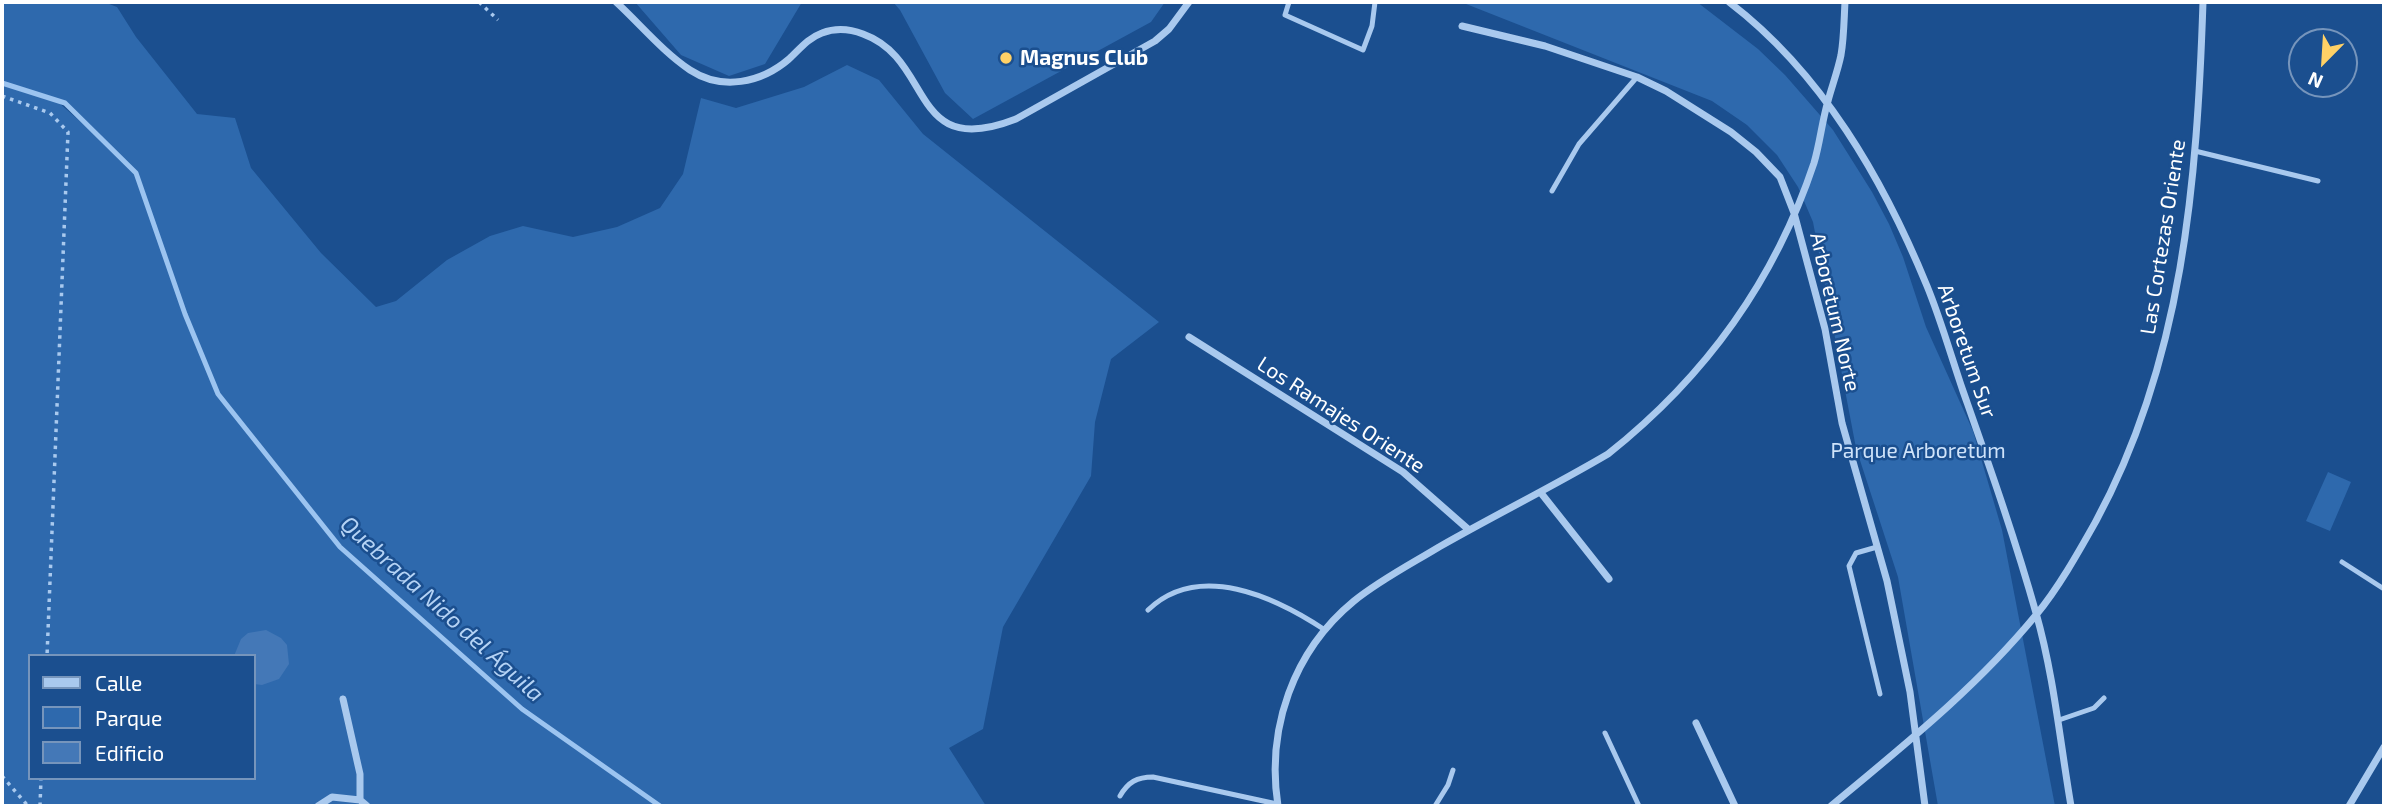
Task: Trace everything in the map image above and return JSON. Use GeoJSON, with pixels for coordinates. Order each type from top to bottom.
{"type":"FeatureCollection","features":[{"type":"Feature","properties":{"kind":"street"},"geometry":{"type":"LineString","coordinates":[[616,2],[690,70],[703,77],[725,82],[738,82],[763,75],[786,61],[806,42],[821,33],[838,30],[865,34],[887,47],[898,59],[938,117],[960,129],[975,130],[1016,119],[1155,41],[1169,29],[1189,2]]}},
{"type":"Feature","properties":{"kind":"street","name":"Arboretum Sur"},"geometry":{"type":"LineString","coordinates":[[1729,2],[1789,55],[1828,101],[1901,227],[1928,288],[2036,615],[2059,720],[2071,806]]}},
{"type":"Feature","properties":{"kind":"street"},"geometry":{"type":"LineString","coordinates":[[1278,805],[1275,756],[1283,709],[1301,664],[1325,630],[1347,607],[1372,588],[1469,530],[1608,454],[1645,423],[1713,352],[1752,296],[1794,213],[1814,162],[1841,53],[1845,2]]}},
{"type":"Feature","properties":{"kind":"street","name":"Las Cortezas Oriente"},"geometry":{"type":"LineString","coordinates":[[1831,806],[1951,707],[2036,615],[2085,542],[2106,503],[2129,453],[2155,382],[2176,299],[2195,151],[2203,2]]}},
{"type":"Feature","properties":{"kind":"street","name":"Arboretum Norte"},"geometry":{"type":"LineString","coordinates":[[1462,26],[1545,46],[1636,78],[1701,111],[1756,152],[1780,177],[1794,213],[1825,329],[1842,423],[1887,581],[1910,692],[1925,806]]}},
{"type":"Feature","properties":{"kind":"street","name":"Los Ramajes Oriente"},"geometry":{"type":"LineString","coordinates":[[1188,337],[1403,472],[1469,530]]}},
{"type":"Feature","properties":{"kind":"street"},"geometry":{"type":"LineString","coordinates":[[1541,493],[1609,579]]}},
{"type":"Feature","properties":{"kind":"street"},"geometry":{"type":"LineString","coordinates":[[343,699],[360,774],[360,800]]}},
{"type":"Feature","properties":{"kind":"street"},"geometry":{"type":"LineString","coordinates":[[1696,723],[1735,806]]}},
{"type":"Feature","properties":{"kind":"street"},"geometry":{"type":"LineString","coordinates":[[2349,806],[2384,747]]}},
{"type":"Feature","properties":{"kind":"street"},"geometry":{"type":"LineString","coordinates":[[318,806],[331,797],[360,800],[367,806]]}},
{"type":"Feature","properties":{"kind":"lane"},"geometry":{"type":"LineString","coordinates":[[1289,2],[1285,15],[1363,50],[1372,26],[1375,2]]}},
{"type":"Feature","properties":{"kind":"lane"},"geometry":{"type":"LineString","coordinates":[[1552,191],[1580,144],[1636,78]]}},
{"type":"Feature","properties":{"kind":"lane"},"geometry":{"type":"LineString","coordinates":[[2195,151],[2318,181]]}},
{"type":"Feature","properties":{"kind":"lane"},"geometry":{"type":"LineString","coordinates":[[1877,547],[1856,553],[1849,566],[1880,694]]}},
{"type":"Feature","properties":{"kind":"lane"},"geometry":{"type":"LineString","coordinates":[[2342,562],[2384,589]]}},
{"type":"Feature","properties":{"kind":"lane"},"geometry":{"type":"LineString","coordinates":[[1148,610],[1158,601],[1181,590],[1216,587],[1234,589],[1284,606],[1325,630]]}},
{"type":"Feature","properties":{"kind":"lane"},"geometry":{"type":"LineString","coordinates":[[2059,720],[2094,708],[2104,698]]}},
{"type":"Feature","properties":{"kind":"lane"},"geometry":{"type":"LineString","coordinates":[[1605,733],[1639,806]]}},
{"type":"Feature","properties":{"kind":"lane"},"geometry":{"type":"LineString","coordinates":[[1435,806],[1454,770]]}},
{"type":"Feature","properties":{"kind":"lane"},"geometry":{"type":"LineString","coordinates":[[1120,796],[1129,783],[1136,779],[1153,777],[1278,805]]}},
{"type":"Feature","properties":{"kind":"path"},"geometry":{"type":"LineString","coordinates":[[479,2],[498,20]]}},
{"type":"Feature","properties":{"kind":"path"},"geometry":{"type":"LineString","coordinates":[[2,96],[50,113],[68,132],[47,654]]}},
{"type":"Feature","properties":{"kind":"path"},"geometry":{"type":"LineString","coordinates":[[2,776],[28,806]]}},
{"type":"Feature","properties":{"kind":"path"},"geometry":{"type":"LineString","coordinates":[[40,806],[41,780]]}},
{"type":"Feature","properties":{"kind":"green space"},"geometry":{"type":"Polygon","coordinates":[[[2,2],[104,2],[117,7],[136,37],[197,114],[235,118],[251,168],[321,253],[376,307],[396,301],[447,260],[490,236],[523,226],[573,237],[617,227],[660,208],[683,174],[701,98],[736,108],[804,87],[847,65],[879,80],[923,134],[1159,322],[1111,359],[1095,422],[1091,476],[1003,627],[983,729],[949,748],[986,806],[2,806],[2,84],[58,102],[116,153],[65,103],[2,83],[2,2]]]}},
{"type":"Feature","properties":{"kind":"green space"},"geometry":{"type":"Polygon","coordinates":[[[635,2],[802,2],[765,64],[729,76],[681,55],[635,2]]]}},
{"type":"Feature","properties":{"kind":"green space","name":"Magnus Club"},"geometry":{"type":"Polygon","coordinates":[[[893,2],[1165,2],[1151,22],[973,119],[945,93],[900,10],[893,2]]]}},
{"type":"Feature","properties":{"kind":"green space","name":"Parque Arboretum"},"geometry":{"type":"Polygon","coordinates":[[[1461,2],[1697,2],[1758,49],[1785,75],[1833,130],[1889,224],[1926,327],[1973,431],[2002,530],[2055,806],[1938,806],[1898,577],[1856,448],[1813,222],[1798,187],[1777,155],[1747,125],[1712,101],[1461,2]]]}},
{"type":"Feature","properties":{"kind":"green space"},"geometry":{"type":"Polygon","coordinates":[[[2328,472],[2351,482],[2330,531],[2306,521],[2328,472]]]}},
{"type":"Feature","properties":{"kind":"building"},"geometry":{"type":"Polygon","coordinates":[[[266,630],[281,638],[287,645],[289,664],[279,679],[256,684],[256,654],[235,654],[241,639],[248,633],[266,630]]]}},
{"type":"Feature","properties":{"kind":"waterway","name":"Quebrada Nido del Águila"},"geometry":{"type":"LineString","coordinates":[[2,83],[65,103],[136,173],[185,314],[218,394],[340,547],[522,709],[660,806]]}},
{"type":"Feature","properties":{"kind":"place","name":"Magnus Club"},"geometry":{"type":"Point","coordinates":[1006,58]}}]}
